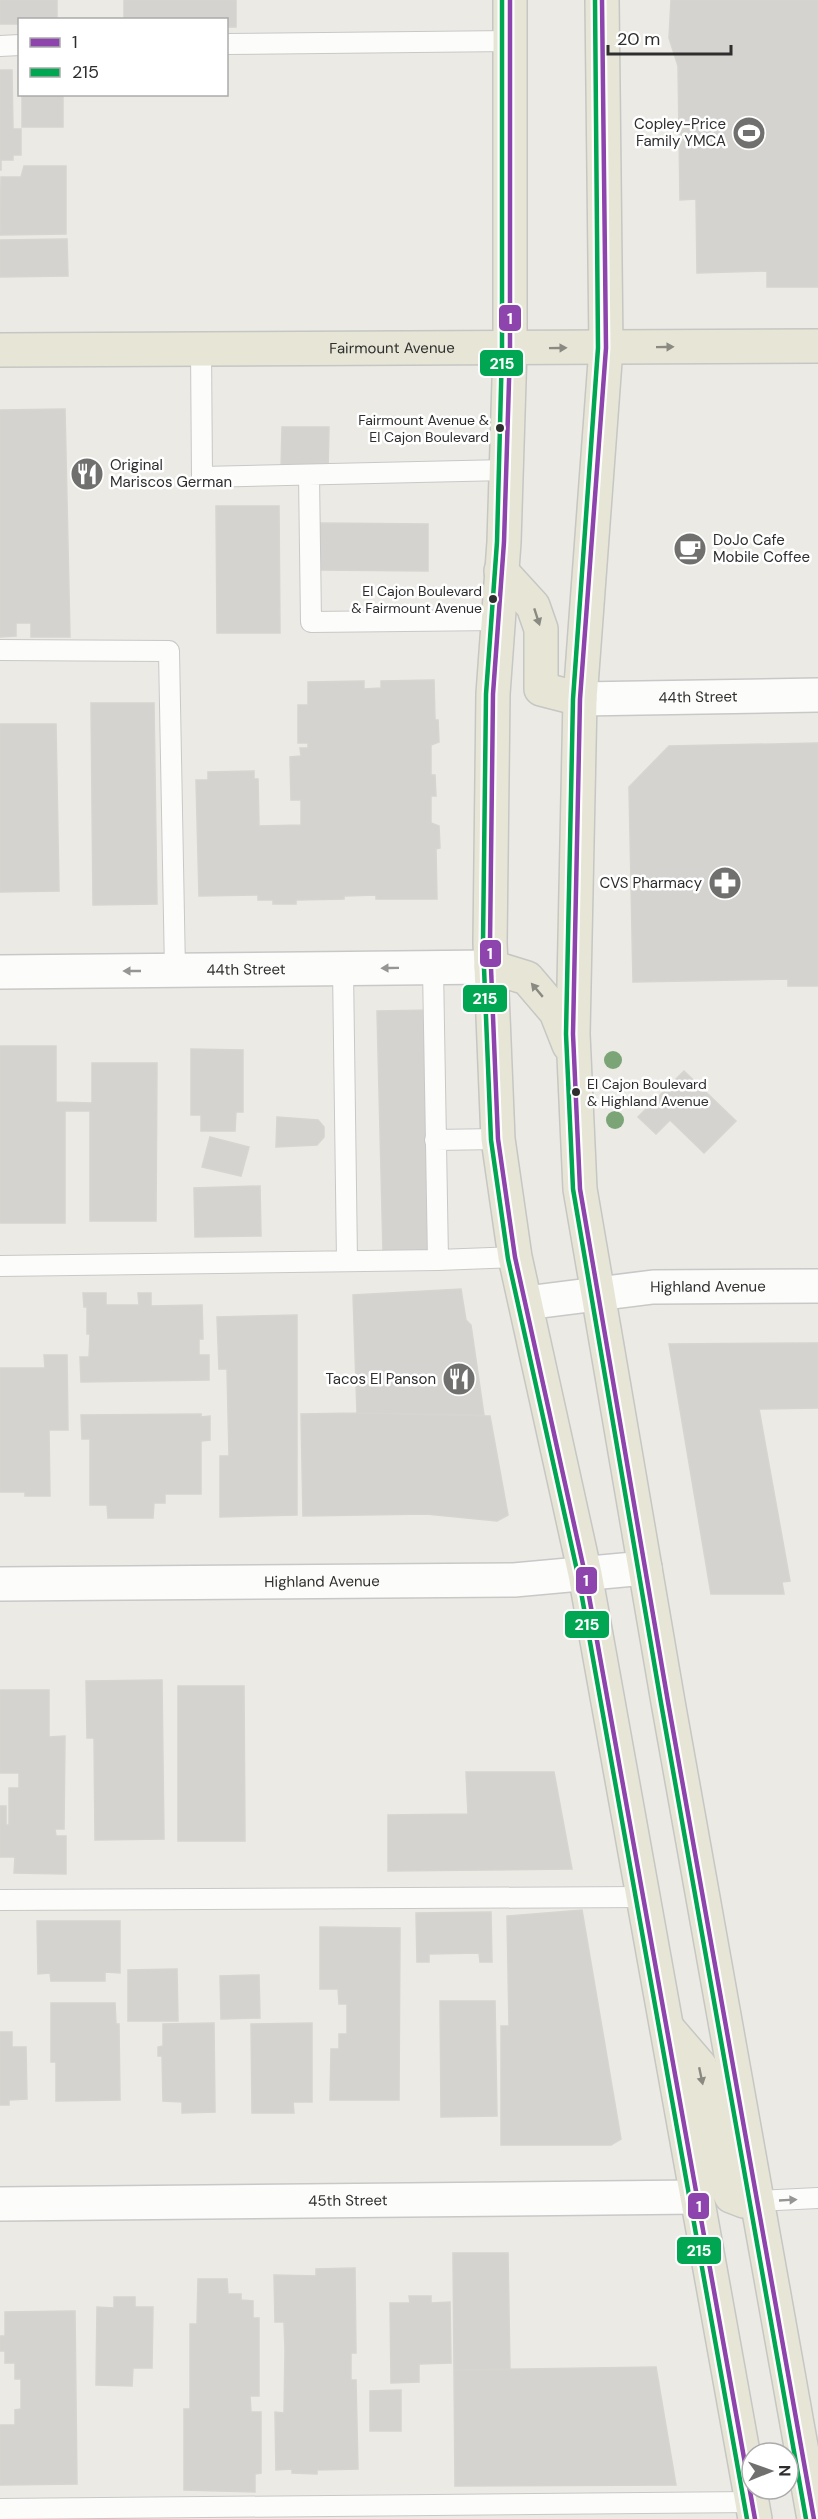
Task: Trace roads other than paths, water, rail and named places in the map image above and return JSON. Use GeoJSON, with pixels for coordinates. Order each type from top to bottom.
{"type":"FeatureCollection","features":[{"type":"Feature","properties":{"kind":"main road"},"geometry":{"type":"LineString","coordinates":[[510,0],[510,349],[506,470],[493,694],[491,967],[498,1139],[515,1257],[585,1574],[753,2511]]}},
{"type":"Feature","properties":{"kind":"main road"},"geometry":{"type":"LineString","coordinates":[[602,0],[606,348],[580,699],[573,966],[574,1059],[580,1189],[814,2519]]}},
{"type":"Feature","properties":{"kind":"main road","name":"Fairmount Avenue"},"geometry":{"type":"LineString","coordinates":[[0,350],[818,346]]}},
{"type":"Feature","properties":{"kind":"main road"},"geometry":{"type":"LineString","coordinates":[[501,571],[533,606],[541,630],[542,688],[580,699]]}},
{"type":"Feature","properties":{"kind":"main road"},"geometry":{"type":"LineString","coordinates":[[491,967],[527,978],[556,1012],[574,1059]]}},
{"type":"Feature","properties":{"kind":"main road"},"geometry":{"type":"LineString","coordinates":[[668,2029],[700,2066],[721,2175],[731,2196],[744,2201],[757,2201]]}},
{"type":"Feature","properties":{"kind":"street","name":"44th Street"},"geometry":{"type":"LineString","coordinates":[[580,699],[818,694]]}},
{"type":"Feature","properties":{"kind":"street","name":"44th Street"},"geometry":{"type":"LineString","coordinates":[[0,972],[491,967]]}},
{"type":"Feature","properties":{"kind":"street","name":"Highland Avenue"},"geometry":{"type":"LineString","coordinates":[[526,1303],[653,1287],[818,1286]]}},
{"type":"Feature","properties":{"kind":"street","name":"Highland Avenue"},"geometry":{"type":"LineString","coordinates":[[0,1584],[514,1580],[645,1568]]}},
{"type":"Feature","properties":{"kind":"street","name":"45th Street"},"geometry":{"type":"LineString","coordinates":[[0,2204],[697,2197]]}},
{"type":"Feature","properties":{"kind":"lane"},"geometry":{"type":"LineString","coordinates":[[228,44],[510,41]]}},
{"type":"Feature","properties":{"kind":"lane"},"geometry":{"type":"LineString","coordinates":[[0,46],[18,45]]}},
{"type":"Feature","properties":{"kind":"lane"},"geometry":{"type":"LineString","coordinates":[[201,350],[202,477],[506,470]]}},
{"type":"Feature","properties":{"kind":"lane"},"geometry":{"type":"LineString","coordinates":[[309,475],[311,622],[498,620]]}},
{"type":"Feature","properties":{"kind":"lane"},"geometry":{"type":"LineString","coordinates":[[0,650],[169,651],[175,970]]}},
{"type":"Feature","properties":{"kind":"lane"},"geometry":{"type":"LineString","coordinates":[[433,968],[438,1260]]}},
{"type":"Feature","properties":{"kind":"lane"},"geometry":{"type":"LineString","coordinates":[[343,969],[347,1260]]}},
{"type":"Feature","properties":{"kind":"lane"},"geometry":{"type":"LineString","coordinates":[[435,1140],[498,1139]]}},
{"type":"Feature","properties":{"kind":"lane"},"geometry":{"type":"LineString","coordinates":[[0,1266],[515,1257]]}},
{"type":"Feature","properties":{"kind":"lane"},"geometry":{"type":"LineString","coordinates":[[0,1900],[643,1897]]}},
{"type":"Feature","properties":{"kind":"lane"},"geometry":{"type":"LineString","coordinates":[[757,2201],[818,2198]]}},
{"type":"Feature","properties":{"kind":"lane"},"geometry":{"type":"LineString","coordinates":[[0,2509],[443,2512],[753,2511]]}},
{"type":"Feature","properties":{"kind":"place","name":"Copley-Price Family YMCA"},"geometry":{"type":"Point","coordinates":[749,133]}},
{"type":"Feature","properties":{"kind":"place","name":"Fairmount Avenue & El Cajon Boulevard"},"geometry":{"type":"Point","coordinates":[500,428]}},
{"type":"Feature","properties":{"kind":"place","name":"Original Mariscos German"},"geometry":{"type":"Point","coordinates":[87,474]}},
{"type":"Feature","properties":{"kind":"place","name":"DoJo Cafe Mobile Coffee"},"geometry":{"type":"Point","coordinates":[690,549]}},
{"type":"Feature","properties":{"kind":"place","name":"El Cajon Boulevard & Fairmount Avenue"},"geometry":{"type":"Point","coordinates":[493,599]}},
{"type":"Feature","properties":{"kind":"place","name":"CVS Pharmacy"},"geometry":{"type":"Point","coordinates":[725,883]}},
{"type":"Feature","properties":{"kind":"place","name":"El Cajon Boulevard & Highland Avenue"},"geometry":{"type":"Point","coordinates":[576,1092]}},
{"type":"Feature","properties":{"kind":"place","name":"Tacos El Panson"},"geometry":{"type":"Point","coordinates":[459,1379]}}]}
